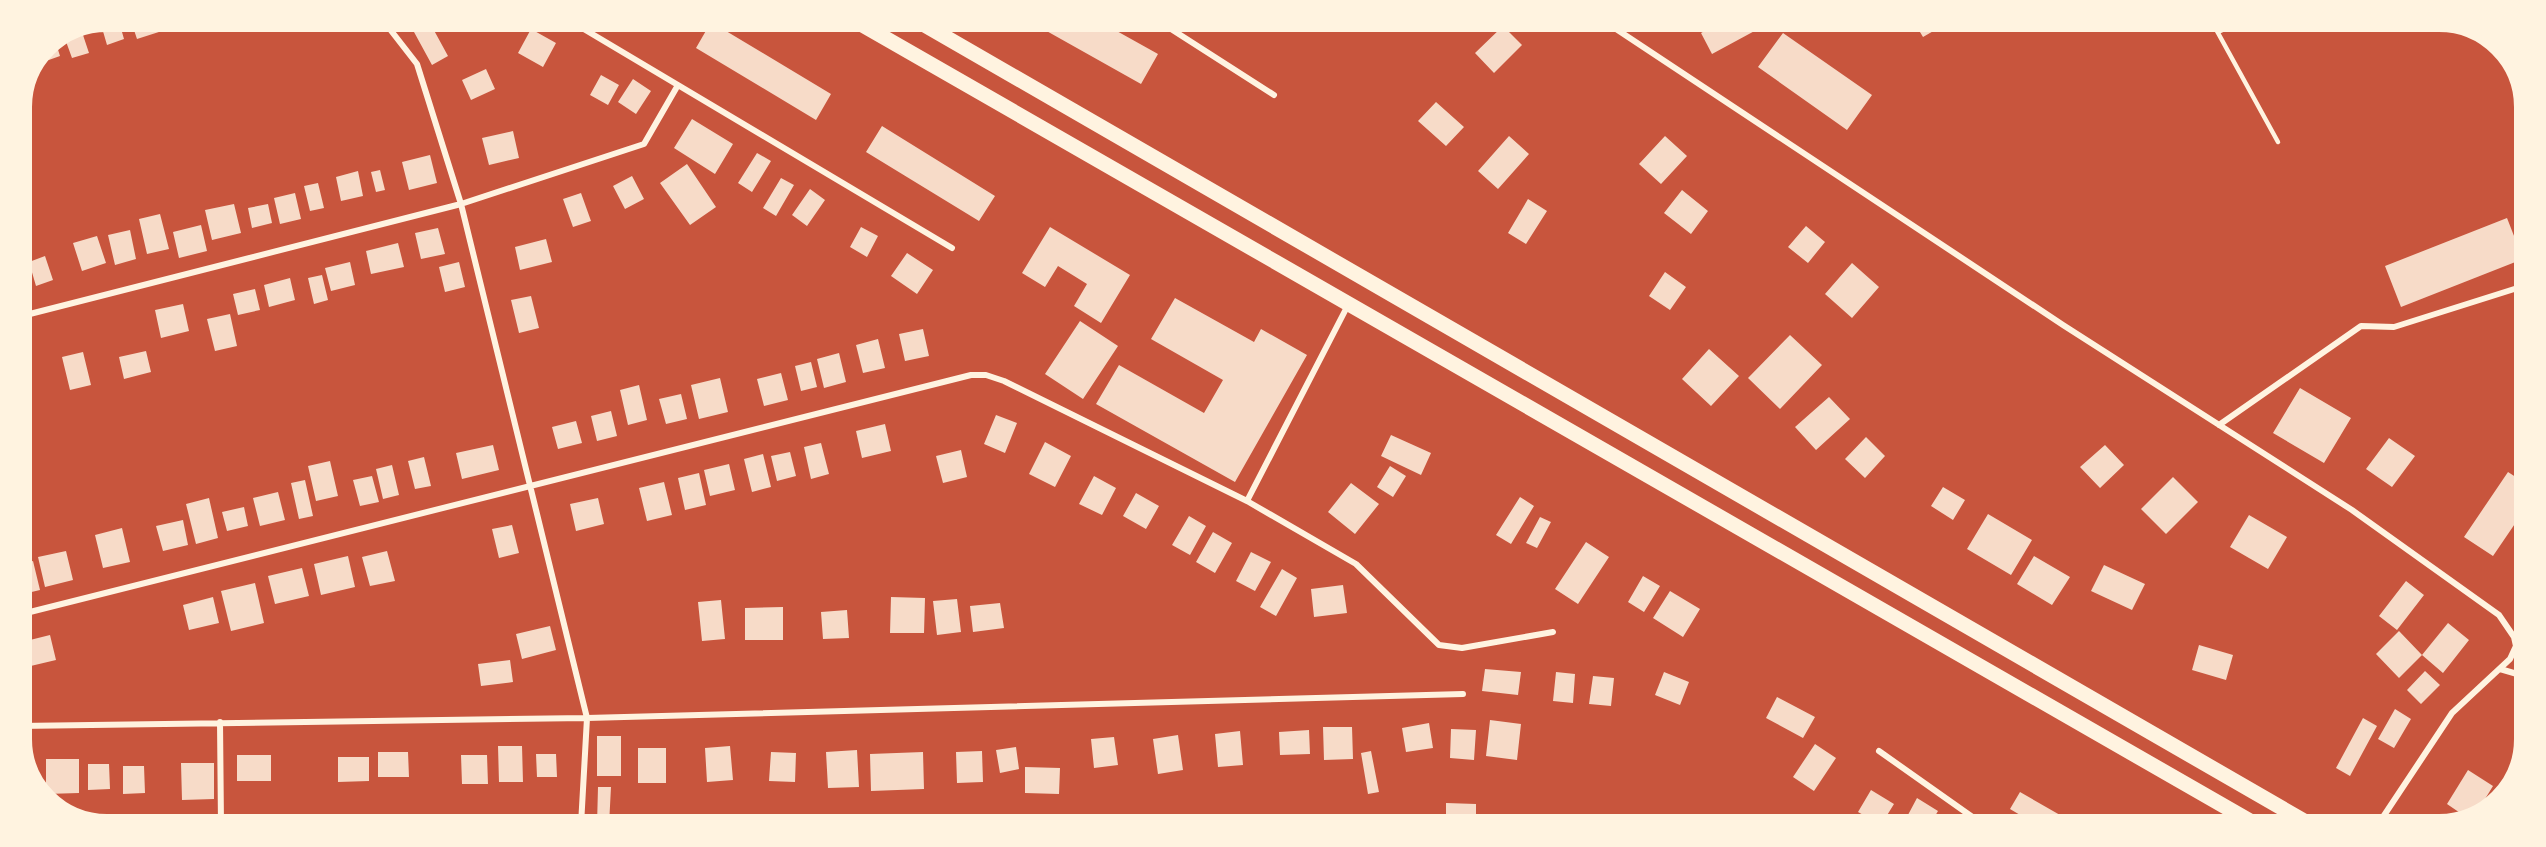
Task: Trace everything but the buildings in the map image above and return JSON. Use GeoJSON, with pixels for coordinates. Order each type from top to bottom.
{"type":"FeatureCollection","features":[{"type":"Feature","properties":{"kind":"main road"},"geometry":{"type":"LineString","coordinates":[[866,28],[2245,818]]}},
{"type":"Feature","properties":{"kind":"main road"},"geometry":{"type":"LineString","coordinates":[[930,28],[2299,818]]}},
{"type":"Feature","properties":{"kind":"street"},"geometry":{"type":"LineString","coordinates":[[389,28],[417,64],[461,204],[587,718],[581,818]]}},
{"type":"Feature","properties":{"kind":"street"},"geometry":{"type":"LineString","coordinates":[[582,28],[952,248]]}},
{"type":"Feature","properties":{"kind":"street"},"geometry":{"type":"LineString","coordinates":[[1169,28],[1274,95]]}},
{"type":"Feature","properties":{"kind":"street"},"geometry":{"type":"LineString","coordinates":[[1615,28],[1925,234],[2352,510],[2499,615],[2514,637],[2516,646],[2510,659],[2452,713],[2381,818]]}},
{"type":"Feature","properties":{"kind":"street"},"geometry":{"type":"LineString","coordinates":[[28,314],[461,204],[644,144],[678,85]]}},
{"type":"Feature","properties":{"kind":"street"},"geometry":{"type":"LineString","coordinates":[[2219,424],[2361,326],[2394,327],[2517,288]]}},
{"type":"Feature","properties":{"kind":"street"},"geometry":{"type":"LineString","coordinates":[[1247,501],[1348,305]]}},
{"type":"Feature","properties":{"kind":"street"},"geometry":{"type":"LineString","coordinates":[[29,612],[971,375],[986,375],[1004,381],[1247,501],[1356,564],[1439,645],[1462,648],[1554,632]]}},
{"type":"Feature","properties":{"kind":"street"},"geometry":{"type":"LineString","coordinates":[[2500,669],[2518,674]]}},
{"type":"Feature","properties":{"kind":"street"},"geometry":{"type":"LineString","coordinates":[[29,726],[587,718],[1463,694]]}},
{"type":"Feature","properties":{"kind":"street"},"geometry":{"type":"LineString","coordinates":[[220,722],[221,818]]}},
{"type":"Feature","properties":{"kind":"street"},"geometry":{"type":"LineString","coordinates":[[1879,751],[1974,818]]}},
{"type":"Feature","properties":{"kind":"lane"},"geometry":{"type":"LineString","coordinates":[[2216,28],[2278,142]]}},
{"type":"Feature","properties":{"kind":"lane"},"geometry":{"type":"LineString","coordinates":[[2218,32],[2227,28]]}}]}
